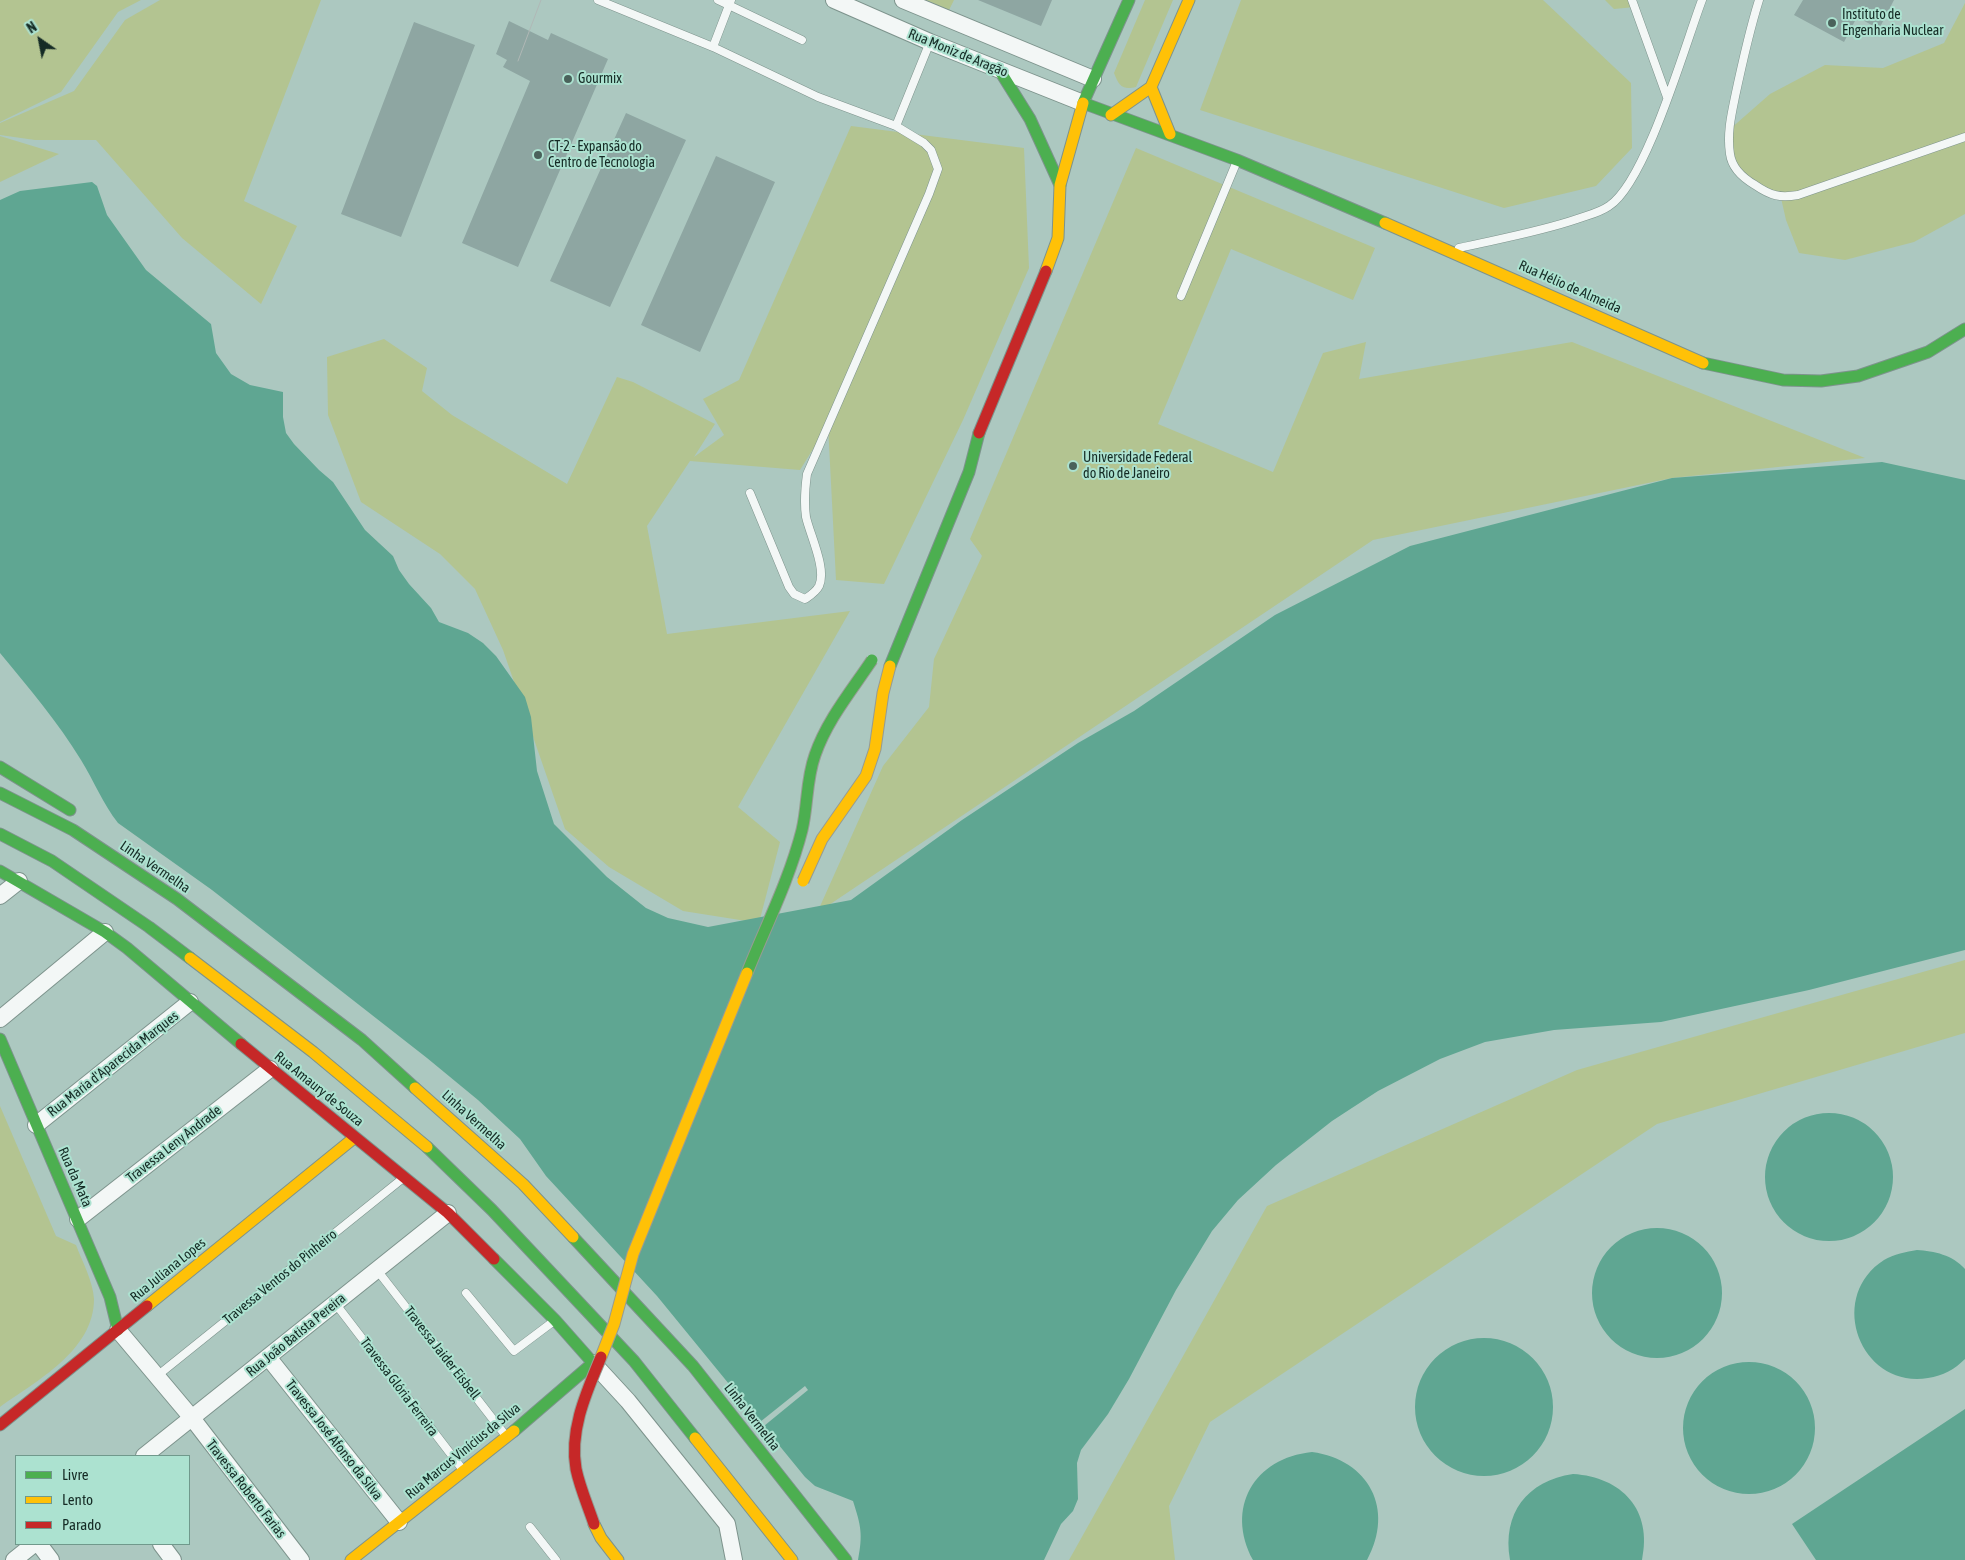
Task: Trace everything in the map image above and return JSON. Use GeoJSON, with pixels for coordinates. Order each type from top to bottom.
{"type":"FeatureCollection","features":[{"type":"Feature","properties":{"kind":"main road"},"geometry":{"type":"LineString","coordinates":[[798,893],[822,839],[848,804],[866,774],[878,733],[885,681],[969,472],[981,424],[1050,263],[1060,229],[1060,185],[1083,103],[1129,0]]}},
{"type":"Feature","properties":{"kind":"main road"},"geometry":{"type":"LineString","coordinates":[[1111,115],[1151,87],[1190,0]]}},
{"type":"Feature","properties":{"kind":"main road"},"geometry":{"type":"LineString","coordinates":[[1000,71],[1030,119],[1060,185]]}},
{"type":"Feature","properties":{"kind":"main road"},"geometry":{"type":"LineString","coordinates":[[1151,87],[1170,134]]}},
{"type":"Feature","properties":{"kind":"main road","name":"Rua Hélio de Almeida"},"geometry":{"type":"LineString","coordinates":[[1083,103],[1111,115],[1170,134],[1237,160],[1450,250],[1701,362],[1783,380],[1822,381],[1858,376],[1928,352],[1965,329]]}},
{"type":"Feature","properties":{"kind":"main road"},"geometry":{"type":"LineString","coordinates":[[964,448],[981,424]]}},
{"type":"Feature","properties":{"kind":"main road"},"geometry":{"type":"LineString","coordinates":[[618,1560],[601,1538],[580,1486],[575,1451],[583,1402],[614,1324],[633,1254],[793,859],[802,829],[808,780],[815,754],[831,721],[866,671],[876,651]]}},
{"type":"Feature","properties":{"kind":"main road"},"geometry":{"type":"LineString","coordinates":[[0,767],[76,814]]}},
{"type":"Feature","properties":{"kind":"main road","name":"Linha Vermelha"},"geometry":{"type":"LineString","coordinates":[[0,793],[73,830],[177,899],[362,1040],[523,1184],[687,1359],[846,1560]]}},
{"type":"Feature","properties":{"kind":"main road"},"geometry":{"type":"LineString","coordinates":[[97,832],[177,899]]}},
{"type":"Feature","properties":{"kind":"main road"},"geometry":{"type":"LineString","coordinates":[[0,834],[52,861],[165,938],[313,1052],[409,1131],[492,1210],[634,1361],[792,1560]]}},
{"type":"Feature","properties":{"kind":"main road","name":"Rua Amaury de Souza"},"geometry":{"type":"LineString","coordinates":[[0,871],[105,932],[128,948],[270,1069],[448,1213],[554,1320],[593,1363]]}},
{"type":"Feature","properties":{"kind":"main road","name":"Rua da Mata"},"geometry":{"type":"LineString","coordinates":[[0,1039],[110,1297],[118,1330]]}},
{"type":"Feature","properties":{"kind":"main road","name":"Rua Juliana Lopes"},"geometry":{"type":"LineString","coordinates":[[0,1426],[354,1138]]}},
{"type":"Feature","properties":{"kind":"main road"},"geometry":{"type":"LineString","coordinates":[[614,1324],[640,1276]]}},
{"type":"Feature","properties":{"kind":"main road","name":"Rua Marcus Vinícius da Silva"},"geometry":{"type":"LineString","coordinates":[[351,1560],[507,1436],[593,1363]]}},
{"type":"Feature","properties":{"kind":"street","name":"Rua Moniz de Aragão"},"geometry":{"type":"LineString","coordinates":[[834,0],[1000,71],[1083,103]]}},
{"type":"Feature","properties":{"kind":"street","name":"Rua Moniz de Aragão"},"geometry":{"type":"LineString","coordinates":[[903,0],[1093,79]]}},
{"type":"Feature","properties":{"kind":"street"},"geometry":{"type":"LineString","coordinates":[[0,896],[19,881]]}},
{"type":"Feature","properties":{"kind":"street"},"geometry":{"type":"LineString","coordinates":[[0,1019],[105,932]]}},
{"type":"Feature","properties":{"kind":"street","name":"Rua Maria d'Aparecida Marques"},"geometry":{"type":"LineString","coordinates":[[36,1125],[190,1002]]}},
{"type":"Feature","properties":{"kind":"street","name":"Travessa Leny Andrade"},"geometry":{"type":"LineString","coordinates":[[78,1219],[270,1069]]}},
{"type":"Feature","properties":{"kind":"street","name":"Rua João Batista Pereira"},"geometry":{"type":"LineString","coordinates":[[145,1455],[448,1213]]}},
{"type":"Feature","properties":{"kind":"street","name":"Travessa Roberto Farias"},"geometry":{"type":"LineString","coordinates":[[118,1330],[192,1418],[301,1560]]}},
{"type":"Feature","properties":{"kind":"street","name":"Travessa José Afonso da Silva"},"geometry":{"type":"LineString","coordinates":[[268,1357],[399,1522]]}},
{"type":"Feature","properties":{"kind":"street"},"geometry":{"type":"LineString","coordinates":[[593,1363],[628,1401],[727,1524],[734,1560]]}},
{"type":"Feature","properties":{"kind":"street"},"geometry":{"type":"LineString","coordinates":[[14,1560],[33,1545]]}},
{"type":"Feature","properties":{"kind":"street"},"geometry":{"type":"LineString","coordinates":[[40,1545],[51,1560]]}},
{"type":"Feature","properties":{"kind":"street"},"geometry":{"type":"LineString","coordinates":[[162,1545],[173,1560]]}},
{"type":"Feature","properties":{"kind":"lane"},"geometry":{"type":"LineString","coordinates":[[598,0],[713,47],[818,97],[896,126],[929,147],[936,159],[938,168],[930,194],[807,474],[805,510],[821,572],[820,584],[815,592],[805,599],[794,594],[789,587],[750,493]]}},
{"type":"Feature","properties":{"kind":"lane"},"geometry":{"type":"LineString","coordinates":[[718,0],[730,2],[802,40]]}},
{"type":"Feature","properties":{"kind":"lane"},"geometry":{"type":"LineString","coordinates":[[1632,0],[1667,97]]}},
{"type":"Feature","properties":{"kind":"lane"},"geometry":{"type":"LineString","coordinates":[[1450,250],[1554,227],[1598,212],[1609,206],[1627,187],[1645,154],[1701,0]]}},
{"type":"Feature","properties":{"kind":"lane"},"geometry":{"type":"LineString","coordinates":[[1759,0],[1744,49],[1729,130],[1730,155],[1735,167],[1743,178],[1760,189],[1780,198],[1798,195],[1965,137]]}},
{"type":"Feature","properties":{"kind":"lane"},"geometry":{"type":"LineString","coordinates":[[713,47],[730,2]]}},
{"type":"Feature","properties":{"kind":"lane"},"geometry":{"type":"LineString","coordinates":[[896,126],[930,42]]}},
{"type":"Feature","properties":{"kind":"lane"},"geometry":{"type":"LineString","coordinates":[[1181,296],[1237,160]]}},
{"type":"Feature","properties":{"kind":"lane","name":"Travessa Ventos do Pinheiro"},"geometry":{"type":"LineString","coordinates":[[157,1376],[404,1178]]}},
{"type":"Feature","properties":{"kind":"lane","name":"Travessa Jaider Eisbell"},"geometry":{"type":"LineString","coordinates":[[377,1270],[507,1436]]}},
{"type":"Feature","properties":{"kind":"lane"},"geometry":{"type":"LineString","coordinates":[[466,1293],[514,1351],[554,1320]]}},
{"type":"Feature","properties":{"kind":"lane","name":"Travessa Glória Ferreira"},"geometry":{"type":"LineString","coordinates":[[335,1303],[463,1471]]}},
{"type":"Feature","properties":{"kind":"lane"},"geometry":{"type":"LineString","coordinates":[[530,1528],[556,1560]]}},
{"type":"Feature","properties":{"kind":"shaded area"},"geometry":{"type":"Polygon","coordinates":[[[0,0],[141,0],[118,12],[61,92],[0,122],[0,0]]]}},
{"type":"Feature","properties":{"kind":"shaded area"},"geometry":{"type":"Polygon","coordinates":[[[160,0],[321,0],[244,201],[297,226],[261,304],[182,238],[96,140],[35,140],[0,135],[0,123],[74,91],[125,20],[160,0]]]}},
{"type":"Feature","properties":{"kind":"shaded area"},"geometry":{"type":"Polygon","coordinates":[[[926,0],[954,0],[949,10],[926,0]]]}},
{"type":"Feature","properties":{"kind":"shaded area"},"geometry":{"type":"Polygon","coordinates":[[[1145,0],[1173,0],[1136,87],[1127,88],[1119,84],[1114,73],[1145,0]]]}},
{"type":"Feature","properties":{"kind":"shaded area"},"geometry":{"type":"Polygon","coordinates":[[[1241,0],[1543,0],[1631,83],[1632,148],[1596,186],[1504,208],[1200,110],[1241,0]]]}},
{"type":"Feature","properties":{"kind":"shaded area"},"geometry":{"type":"Polygon","coordinates":[[[1605,0],[1632,0],[1635,7],[1614,9],[1605,0]]]}},
{"type":"Feature","properties":{"kind":"shaded area"},"geometry":{"type":"Polygon","coordinates":[[[1965,3],[1965,214],[1914,242],[1845,260],[1799,253],[1786,220],[1781,198],[1735,167],[1729,130],[1770,94],[1825,65],[1883,68],[1944,43],[1965,3]]]}},
{"type":"Feature","properties":{"kind":"shaded area"},"geometry":{"type":"Polygon","coordinates":[[[851,126],[1024,148],[1029,268],[963,420],[884,584],[836,580],[828,425],[800,470],[690,461],[647,526],[667,634],[850,611],[738,807],[780,842],[759,923],[683,911],[609,867],[565,829],[503,650],[475,589],[440,554],[361,502],[328,415],[327,357],[384,339],[427,368],[422,391],[452,415],[567,484],[617,377],[633,382],[715,424],[694,457],[724,435],[703,399],[739,380],[851,126]]]}},
{"type":"Feature","properties":{"kind":"shaded area"},"geometry":{"type":"Polygon","coordinates":[[[0,136],[59,154],[0,182],[0,136]]]}},
{"type":"Feature","properties":{"kind":"shaded area"},"geometry":{"type":"Polygon","coordinates":[[[1136,148],[1375,248],[1353,300],[1231,249],[1158,424],[1273,472],[1323,353],[1366,342],[1359,379],[1572,342],[1865,458],[1672,478],[1373,540],[817,913],[883,766],[929,707],[934,659],[982,556],[970,539],[1136,148]]]}},
{"type":"Feature","properties":{"kind":"shaded area"},"geometry":{"type":"Polygon","coordinates":[[[92,182],[97,186],[107,215],[146,270],[211,324],[216,353],[231,374],[250,385],[283,392],[283,417],[286,433],[294,444],[333,482],[365,530],[393,556],[399,570],[431,608],[439,622],[468,633],[483,643],[496,656],[525,697],[531,717],[537,771],[554,824],[607,877],[646,908],[668,918],[708,927],[851,900],[962,820],[1078,743],[1134,711],[1275,615],[1410,546],[1672,478],[1882,462],[1965,480],[1965,950],[1809,990],[1661,1022],[1554,1030],[1485,1042],[1440,1059],[1378,1091],[1332,1121],[1276,1165],[1238,1200],[1212,1231],[1176,1290],[1129,1379],[1108,1414],[1081,1450],[1077,1463],[1078,1499],[1073,1511],[1061,1524],[1044,1560],[858,1560],[860,1530],[853,1501],[815,1486],[805,1477],[657,1296],[546,1176],[520,1139],[478,1100],[427,1058],[212,890],[118,823],[63,732],[0,653],[0,200],[20,191],[92,182]]]}},
{"type":"Feature","properties":{"kind":"shaded area"},"geometry":{"type":"Polygon","coordinates":[[[1965,960],[1965,1033],[1657,1124],[1210,1422],[1169,1506],[1175,1560],[1069,1560],[1267,1206],[1577,1070],[1965,960]]]}},
{"type":"Feature","properties":{"kind":"shaded area"},"geometry":{"type":"Polygon","coordinates":[[[0,1106],[56,1236],[76,1245],[89,1278],[94,1299],[91,1318],[84,1334],[74,1349],[46,1375],[0,1407],[0,1106]]]}},
{"type":"Feature","properties":{"kind":"shaded area"},"geometry":{"type":"Polygon","coordinates":[[[1829,1113],[1842,1114],[1854,1118],[1874,1132],[1888,1152],[1892,1164],[1892,1190],[1888,1202],[1874,1222],[1854,1236],[1842,1240],[1829,1241],[1816,1240],[1804,1236],[1784,1222],[1770,1202],[1766,1190],[1765,1177],[1766,1164],[1770,1152],[1784,1132],[1804,1118],[1816,1114],[1829,1113]]]}},
{"type":"Feature","properties":{"kind":"shaded area"},"geometry":{"type":"Polygon","coordinates":[[[1657,1228],[1682,1233],[1703,1247],[1717,1268],[1722,1293],[1717,1318],[1703,1339],[1682,1353],[1657,1358],[1632,1353],[1611,1339],[1597,1318],[1592,1293],[1597,1268],[1611,1247],[1632,1233],[1657,1228]]]}},
{"type":"Feature","properties":{"kind":"shaded area"},"geometry":{"type":"Polygon","coordinates":[[[1917,1250],[1930,1251],[1949,1257],[1965,1269],[1965,1359],[1948,1372],[1939,1376],[1904,1378],[1884,1369],[1869,1355],[1859,1337],[1855,1316],[1857,1296],[1866,1276],[1884,1260],[1917,1250]]]}},
{"type":"Feature","properties":{"kind":"shaded area"},"geometry":{"type":"Polygon","coordinates":[[[1484,1338],[1510,1343],[1533,1358],[1548,1381],[1553,1407],[1548,1433],[1533,1456],[1510,1471],[1484,1476],[1458,1471],[1435,1456],[1420,1433],[1415,1407],[1420,1381],[1435,1358],[1458,1343],[1484,1338]]]}},
{"type":"Feature","properties":{"kind":"shaded area"},"geometry":{"type":"Polygon","coordinates":[[[1749,1362],[1762,1363],[1774,1367],[1796,1381],[1810,1403],[1814,1415],[1814,1441],[1810,1453],[1796,1475],[1774,1489],[1762,1493],[1749,1494],[1736,1493],[1724,1489],[1702,1475],[1688,1453],[1684,1441],[1683,1428],[1684,1415],[1688,1403],[1702,1381],[1724,1367],[1736,1363],[1749,1362]]]}},
{"type":"Feature","properties":{"kind":"shaded area"},"geometry":{"type":"Polygon","coordinates":[[[1965,1409],[1965,1560],[1816,1560],[1792,1524],[1965,1409]]]}},
{"type":"Feature","properties":{"kind":"shaded area"},"geometry":{"type":"Polygon","coordinates":[[[1312,1452],[1332,1457],[1349,1465],[1362,1476],[1371,1490],[1377,1506],[1378,1523],[1375,1541],[1367,1560],[1253,1560],[1245,1541],[1242,1522],[1244,1505],[1250,1489],[1260,1475],[1274,1464],[1292,1456],[1312,1452]]]}},
{"type":"Feature","properties":{"kind":"shaded area"},"geometry":{"type":"Polygon","coordinates":[[[1573,1474],[1606,1482],[1619,1489],[1630,1499],[1638,1512],[1643,1526],[1642,1560],[1510,1560],[1510,1528],[1514,1514],[1521,1502],[1543,1484],[1573,1474]]]}},
{"type":"Feature","properties":{"kind":"pier"},"geometry":{"type":"Polygon","coordinates":[[[805,1386],[808,1390],[764,1426],[760,1422],[805,1386]]]}},
{"type":"Feature","properties":{"kind":"building"},"geometry":{"type":"Polygon","coordinates":[[[978,0],[1052,0],[1041,26],[978,0]]]}},
{"type":"Feature","properties":{"kind":"building","name":"Instituto de Engenharia Nuclear"},"geometry":{"type":"Polygon","coordinates":[[[1803,0],[1894,0],[1879,29],[1857,17],[1844,42],[1794,15],[1803,0]]]}},
{"type":"Feature","properties":{"kind":"building"},"geometry":{"type":"Polygon","coordinates":[[[509,21],[548,40],[551,33],[608,59],[518,267],[462,243],[530,81],[503,67],[507,60],[496,54],[509,21]]]}},
{"type":"Feature","properties":{"kind":"building"},"geometry":{"type":"Polygon","coordinates":[[[414,22],[475,45],[401,237],[341,214],[414,22]]]}},
{"type":"Feature","properties":{"kind":"building"},"geometry":{"type":"Polygon","coordinates":[[[626,113],[686,140],[610,307],[550,281],[626,113]]]}},
{"type":"Feature","properties":{"kind":"building"},"geometry":{"type":"Polygon","coordinates":[[[716,156],[775,182],[700,352],[641,325],[716,156]]]}},
{"type":"Feature","properties":{"kind":"tram line"},"geometry":{"type":"LineString","coordinates":[[518,61],[541,0]]}},
{"type":"Feature","properties":{"kind":"traffic: fast"},"geometry":{"type":"LineString","coordinates":[[1129,0],[1083,103],[1237,160],[1385,223]]}},
{"type":"Feature","properties":{"kind":"traffic: fast"},"geometry":{"type":"LineString","coordinates":[[1000,71],[1030,119],[1060,185]]}},
{"type":"Feature","properties":{"kind":"traffic: fast"},"geometry":{"type":"LineString","coordinates":[[1703,363],[1783,380],[1821,381],[1858,376],[1928,352],[1965,329]]}},
{"type":"Feature","properties":{"kind":"traffic: fast"},"geometry":{"type":"LineString","coordinates":[[890,666],[969,472],[979,433]]}},
{"type":"Feature","properties":{"kind":"traffic: fast"},"geometry":{"type":"LineString","coordinates":[[747,973],[797,848],[804,821],[812,764],[820,742],[841,706],[872,660]]}},
{"type":"Feature","properties":{"kind":"traffic: fast"},"geometry":{"type":"LineString","coordinates":[[0,767],[70,810]]}},
{"type":"Feature","properties":{"kind":"traffic: fast"},"geometry":{"type":"LineString","coordinates":[[0,793],[73,830],[177,899],[362,1040],[415,1088]]}},
{"type":"Feature","properties":{"kind":"traffic: fast"},"geometry":{"type":"LineString","coordinates":[[0,834],[52,861],[149,927],[190,958]]}},
{"type":"Feature","properties":{"kind":"traffic: fast"},"geometry":{"type":"LineString","coordinates":[[0,871],[105,932],[127,948],[241,1044]]}},
{"type":"Feature","properties":{"kind":"traffic: fast"},"geometry":{"type":"LineString","coordinates":[[0,1039],[110,1297],[118,1330]]}},
{"type":"Feature","properties":{"kind":"traffic: fast"},"geometry":{"type":"LineString","coordinates":[[427,1147],[492,1210],[634,1361],[695,1438]]}},
{"type":"Feature","properties":{"kind":"traffic: fast"},"geometry":{"type":"LineString","coordinates":[[573,1237],[693,1366],[846,1560]]}},
{"type":"Feature","properties":{"kind":"traffic: fast"},"geometry":{"type":"LineString","coordinates":[[494,1259],[555,1320],[593,1363],[514,1431]]}},
{"type":"Feature","properties":{"kind":"traffic: slow"},"geometry":{"type":"LineString","coordinates":[[1111,115],[1151,87],[1189,0]]}},
{"type":"Feature","properties":{"kind":"traffic: slow"},"geometry":{"type":"LineString","coordinates":[[1151,87],[1170,134]]}},
{"type":"Feature","properties":{"kind":"traffic: slow"},"geometry":{"type":"LineString","coordinates":[[1046,271],[1058,238],[1060,185],[1083,103]]}},
{"type":"Feature","properties":{"kind":"traffic: slow"},"geometry":{"type":"LineString","coordinates":[[1385,223],[1703,363]]}},
{"type":"Feature","properties":{"kind":"traffic: slow"},"geometry":{"type":"LineString","coordinates":[[803,881],[822,839],[866,776],[875,749],[883,693],[890,666]]}},
{"type":"Feature","properties":{"kind":"traffic: slow"},"geometry":{"type":"LineString","coordinates":[[190,958],[313,1052],[427,1147]]}},
{"type":"Feature","properties":{"kind":"traffic: slow"},"geometry":{"type":"LineString","coordinates":[[601,1357],[614,1324],[633,1254],[747,973]]}},
{"type":"Feature","properties":{"kind":"traffic: slow"},"geometry":{"type":"LineString","coordinates":[[415,1088],[523,1184],[573,1237]]}},
{"type":"Feature","properties":{"kind":"traffic: slow"},"geometry":{"type":"LineString","coordinates":[[147,1306],[354,1138]]}},
{"type":"Feature","properties":{"kind":"traffic: slow"},"geometry":{"type":"LineString","coordinates":[[351,1560],[514,1431]]}},
{"type":"Feature","properties":{"kind":"traffic: slow"},"geometry":{"type":"LineString","coordinates":[[695,1438],[792,1560]]}},
{"type":"Feature","properties":{"kind":"traffic: slow"},"geometry":{"type":"LineString","coordinates":[[594,1524],[601,1538],[618,1560]]}},
{"type":"Feature","properties":{"kind":"traffic: jam"},"geometry":{"type":"LineString","coordinates":[[979,433],[1046,271]]}},
{"type":"Feature","properties":{"kind":"traffic: jam"},"geometry":{"type":"LineString","coordinates":[[241,1044],[448,1213],[494,1259]]}},
{"type":"Feature","properties":{"kind":"traffic: jam"},"geometry":{"type":"LineString","coordinates":[[0,1425],[147,1306]]}},
{"type":"Feature","properties":{"kind":"traffic: jam"},"geometry":{"type":"LineString","coordinates":[[594,1524],[582,1490],[574,1454],[577,1425],[590,1383],[601,1357]]}},
{"type":"Feature","properties":{"kind":"place","name":"Instituto de Engenharia Nuclear"},"geometry":{"type":"Point","coordinates":[1832,23]}},
{"type":"Feature","properties":{"kind":"place","name":"Gourmix"},"geometry":{"type":"Point","coordinates":[568,79]}},
{"type":"Feature","properties":{"kind":"place","name":"CT-2 - Expansão do Centro de Tecnologia"},"geometry":{"type":"Point","coordinates":[538,155]}},
{"type":"Feature","properties":{"kind":"place","name":"Universidade Federal do Rio de Janeiro"},"geometry":{"type":"Point","coordinates":[1073,466]}}]}
